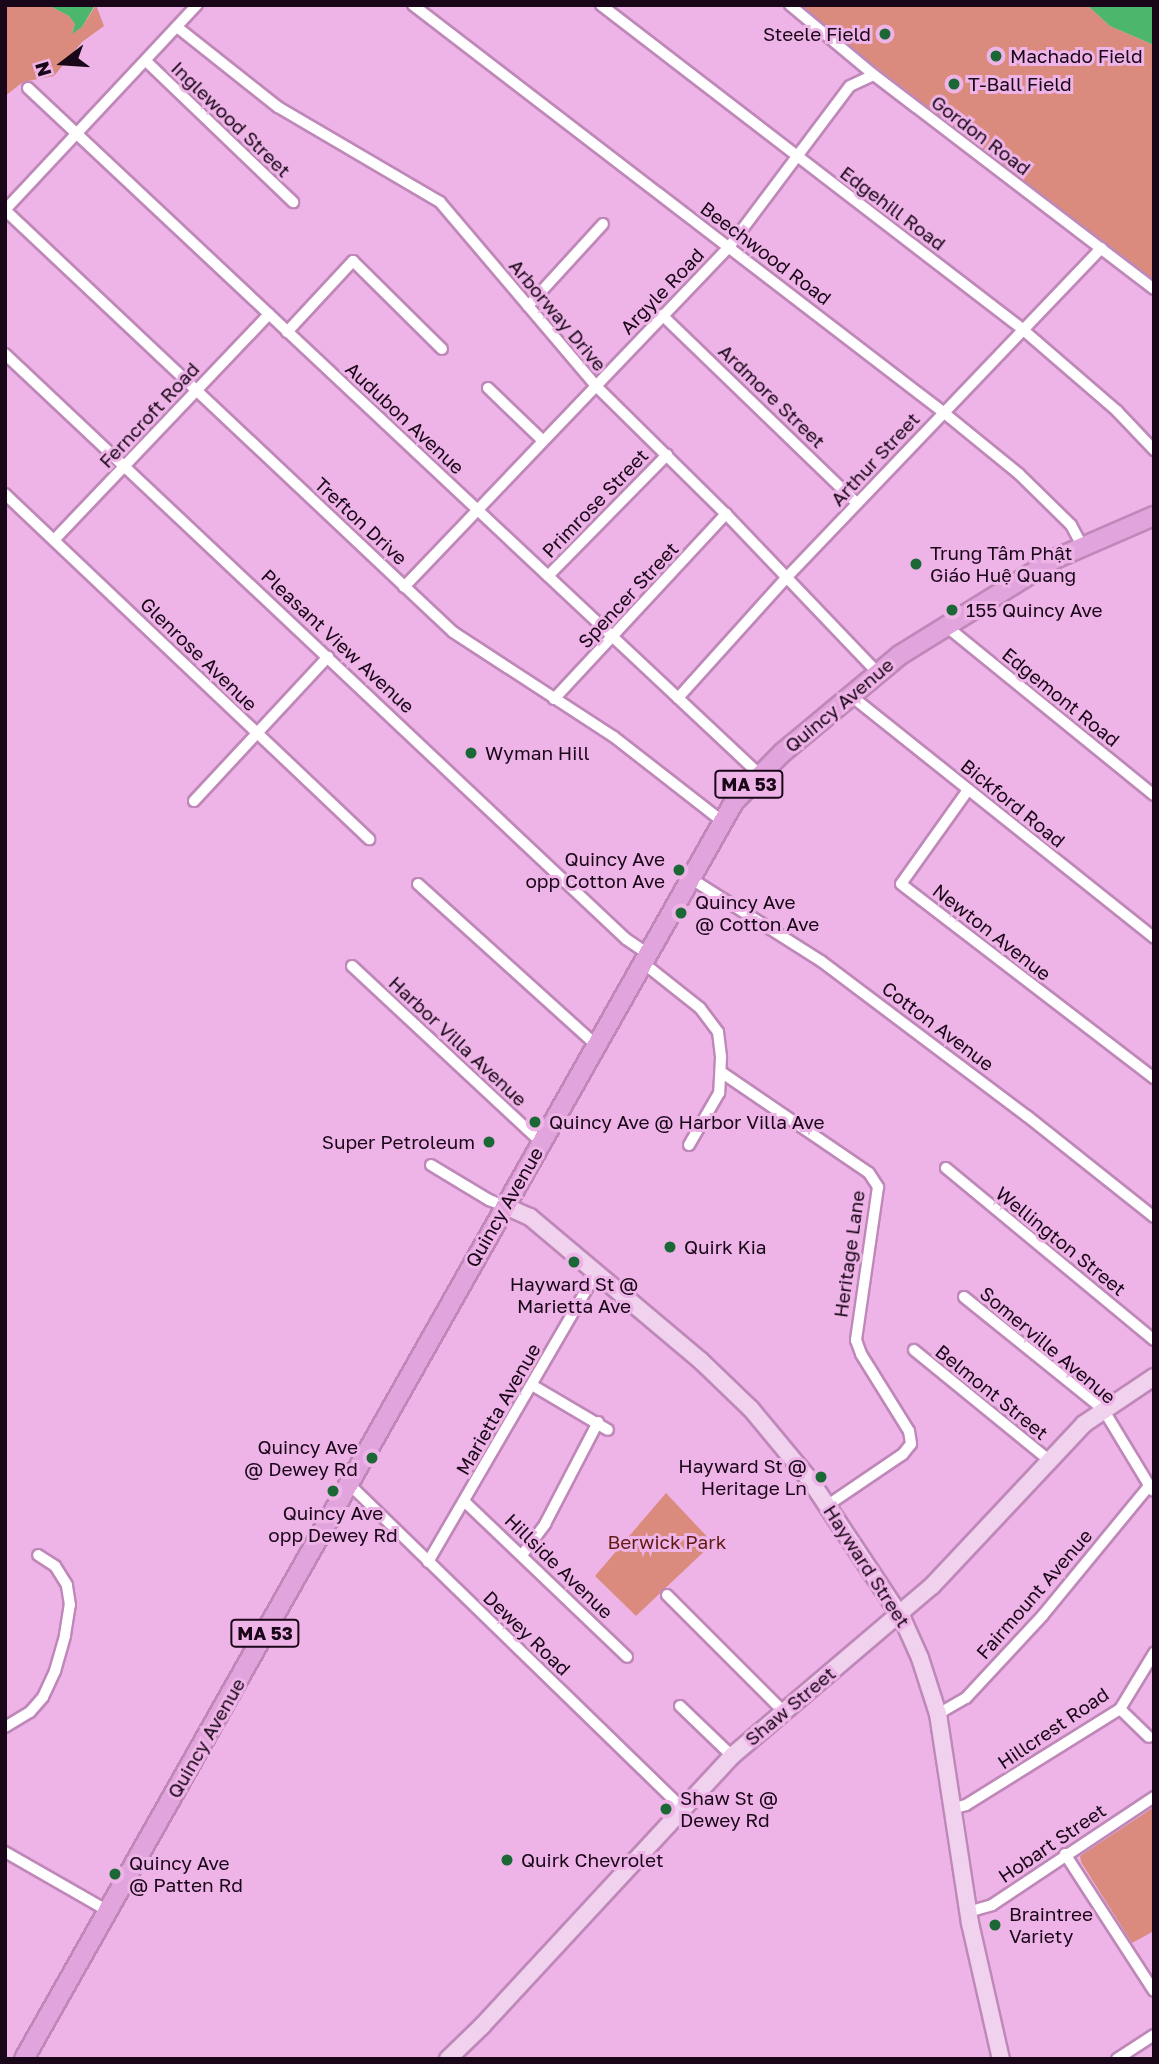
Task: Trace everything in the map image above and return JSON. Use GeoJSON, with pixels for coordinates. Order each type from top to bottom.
{"type":"FeatureCollection","features":[{"type":"Feature","properties":{"kind":"main road","name":"Quincy Avenue"},"geometry":{"type":"LineString","coordinates":[[24,2059],[595,1045],[722,821],[739,796],[759,774],[877,672],[946,626],[1082,546],[1154,516]]}},
{"type":"Feature","properties":{"kind":"main road","name":"Hayward Street"},"geometry":{"type":"LineString","coordinates":[[505,1206],[530,1217],[735,1392],[782,1443],[828,1505],[900,1615],[916,1647],[938,1714],[968,1912],[1002,2059]]}},
{"type":"Feature","properties":{"kind":"main road","name":"Shaw Street"},"geometry":{"type":"LineString","coordinates":[[448,2059],[474,2035],[732,1756],[932,1586],[1049,1461],[1103,1409],[1154,1377]]}},
{"type":"Feature","properties":{"kind":"main road"},"geometry":{"type":"LineString","coordinates":[[467,2059],[474,2035]]}},
{"type":"Feature","properties":{"kind":"street"},"geometry":{"type":"LineString","coordinates":[[5,210],[197,5]]}},
{"type":"Feature","properties":{"kind":"street","name":"Beechwood Road"},"geometry":{"type":"LineString","coordinates":[[413,5],[943,412],[1028,483],[1071,525],[1082,546]]}},
{"type":"Feature","properties":{"kind":"street","name":"Edgehill Road"},"geometry":{"type":"LineString","coordinates":[[601,5],[1021,328],[1117,411],[1154,450]]}},
{"type":"Feature","properties":{"kind":"street","name":"Gordon Road"},"geometry":{"type":"LineString","coordinates":[[790,5],[874,75],[1154,289]]}},
{"type":"Feature","properties":{"kind":"street","name":"Arborway Drive"},"geometry":{"type":"LineString","coordinates":[[177,27],[278,107],[440,202],[595,385],[726,514],[877,672]]}},
{"type":"Feature","properties":{"kind":"street","name":"Inglewood Street"},"geometry":{"type":"LineString","coordinates":[[146,61],[293,202]]}},
{"type":"Feature","properties":{"kind":"street","name":"Argyle Road"},"geometry":{"type":"LineString","coordinates":[[404,587],[729,247],[850,86],[874,75]]}},
{"type":"Feature","properties":{"kind":"street","name":"Audubon Avenue"},"geometry":{"type":"LineString","coordinates":[[28,88],[759,774]]}},
{"type":"Feature","properties":{"kind":"street","name":"Trefton Drive"},"geometry":{"type":"LineString","coordinates":[[5,210],[467,644],[623,743],[722,821]]}},
{"type":"Feature","properties":{"kind":"street"},"geometry":{"type":"LineString","coordinates":[[528,306],[603,224]]}},
{"type":"Feature","properties":{"kind":"street","name":"Arthur Street"},"geometry":{"type":"LineString","coordinates":[[678,698],[787,577],[1021,328],[1101,247]]}},
{"type":"Feature","properties":{"kind":"street"},"geometry":{"type":"LineString","coordinates":[[288,332],[353,261],[442,349]]}},
{"type":"Feature","properties":{"kind":"street","name":"Ferncroft Road"},"geometry":{"type":"LineString","coordinates":[[54,541],[269,314]]}},
{"type":"Feature","properties":{"kind":"street","name":"Ardmore Street"},"geometry":{"type":"LineString","coordinates":[[662,315],[857,503]]}},
{"type":"Feature","properties":{"kind":"street","name":"Pleasant View Avenue"},"geometry":{"type":"LineString","coordinates":[[5,354],[711,1021],[720,1043],[721,1072]]}},
{"type":"Feature","properties":{"kind":"street"},"geometry":{"type":"LineString","coordinates":[[488,388],[543,441]]}},
{"type":"Feature","properties":{"kind":"street","name":"Primrose Street"},"geometry":{"type":"LineString","coordinates":[[548,576],[667,455]]}},
{"type":"Feature","properties":{"kind":"street","name":"Glenrose Avenue"},"geometry":{"type":"LineString","coordinates":[[5,494],[369,839]]}},
{"type":"Feature","properties":{"kind":"street","name":"Spencer Street"},"geometry":{"type":"LineString","coordinates":[[554,699],[726,514]]}},
{"type":"Feature","properties":{"kind":"street","name":"Edgemont Road"},"geometry":{"type":"LineString","coordinates":[[946,626],[1154,795]]}},
{"type":"Feature","properties":{"kind":"street"},"geometry":{"type":"LineString","coordinates":[[194,801],[328,657]]}},
{"type":"Feature","properties":{"kind":"street","name":"Bickford Road"},"geometry":{"type":"LineString","coordinates":[[850,695],[1154,937]]}},
{"type":"Feature","properties":{"kind":"street","name":"Newton Avenue"},"geometry":{"type":"LineString","coordinates":[[968,790],[901,884],[1154,1078]]}},
{"type":"Feature","properties":{"kind":"street","name":"Cotton Avenue"},"geometry":{"type":"LineString","coordinates":[[690,878],[821,961],[1027,1116],[1154,1217]]}},
{"type":"Feature","properties":{"kind":"street"},"geometry":{"type":"LineString","coordinates":[[418,884],[595,1045]]}},
{"type":"Feature","properties":{"kind":"street","name":"Harbor Villa Avenue"},"geometry":{"type":"LineString","coordinates":[[352,966],[541,1142]]}},
{"type":"Feature","properties":{"kind":"street"},"geometry":{"type":"LineString","coordinates":[[689,1145],[719,1093],[721,1072]]}},
{"type":"Feature","properties":{"kind":"street","name":"Heritage Lane"},"geometry":{"type":"LineString","coordinates":[[721,1072],[869,1173],[878,1187],[856,1340],[860,1354],[909,1431],[911,1444],[903,1454],[828,1505]]}},
{"type":"Feature","properties":{"kind":"street"},"geometry":{"type":"LineString","coordinates":[[431,1165],[489,1200],[505,1206]]}},
{"type":"Feature","properties":{"kind":"street","name":"Wellington Street"},"geometry":{"type":"LineString","coordinates":[[946,1168],[1154,1339]]}},
{"type":"Feature","properties":{"kind":"street","name":"Marietta Avenue"},"geometry":{"type":"LineString","coordinates":[[428,1562],[596,1273]]}},
{"type":"Feature","properties":{"kind":"street","name":"Somerville Avenue"},"geometry":{"type":"LineString","coordinates":[[964,1297],[1103,1409],[1151,1489]]}},
{"type":"Feature","properties":{"kind":"street","name":"Belmont Street"},"geometry":{"type":"LineString","coordinates":[[914,1350],[1049,1461]]}},
{"type":"Feature","properties":{"kind":"street"},"geometry":{"type":"LineString","coordinates":[[532,1385],[608,1430]]}},
{"type":"Feature","properties":{"kind":"street"},"geometry":{"type":"LineString","coordinates":[[522,1555],[545,1524],[598,1422]]}},
{"type":"Feature","properties":{"kind":"street","name":"Dewey Road"},"geometry":{"type":"LineString","coordinates":[[348,1483],[682,1808]]}},
{"type":"Feature","properties":{"kind":"street","name":"Fairmount Avenue"},"geometry":{"type":"LineString","coordinates":[[938,1714],[961,1702],[1034,1625],[1151,1489]]}},
{"type":"Feature","properties":{"kind":"street","name":"Hillside Avenue"},"geometry":{"type":"LineString","coordinates":[[465,1502],[627,1657]]}},
{"type":"Feature","properties":{"kind":"street"},"geometry":{"type":"LineString","coordinates":[[5,1727],[30,1712],[43,1697],[55,1671],[65,1635],[70,1605],[67,1585],[55,1566],[38,1555]]}},
{"type":"Feature","properties":{"kind":"street"},"geometry":{"type":"LineString","coordinates":[[667,1595],[783,1711]]}},
{"type":"Feature","properties":{"kind":"street","name":"Hillcrest Road"},"geometry":{"type":"LineString","coordinates":[[952,1809],[966,1805],[1120,1709],[1154,1653]]}},
{"type":"Feature","properties":{"kind":"street"},"geometry":{"type":"LineString","coordinates":[[680,1706],[732,1756]]}},
{"type":"Feature","properties":{"kind":"street"},"geometry":{"type":"LineString","coordinates":[[1120,1709],[1149,1737]]}},
{"type":"Feature","properties":{"kind":"street","name":"Hobart Street"},"geometry":{"type":"LineString","coordinates":[[968,1912],[992,1905],[1154,1797]]}},
{"type":"Feature","properties":{"kind":"street"},"geometry":{"type":"LineString","coordinates":[[5,1852],[108,1911]]}},
{"type":"Feature","properties":{"kind":"street"},"geometry":{"type":"LineString","coordinates":[[1065,1854],[1154,1992]]}},
{"type":"Feature","properties":{"kind":"street"},"geometry":{"type":"LineString","coordinates":[[1117,2059],[1154,2035]]}},
{"type":"Feature","properties":{"kind":"green space"},"geometry":{"type":"Polygon","coordinates":[[[5,5],[48,5],[69,16],[75,24],[72,33],[82,27],[96,5],[104,26],[82,42],[54,76],[23,82],[5,96],[5,5]]]}},
{"type":"Feature","properties":{"kind":"green space"},"geometry":{"type":"Polygon","coordinates":[[[796,5],[1087,5],[1110,26],[1154,45],[1154,282],[796,5]]]}},
{"type":"Feature","properties":{"kind":"green space","name":"Berwick Park"},"geometry":{"type":"Polygon","coordinates":[[[666,1493],[713,1543],[636,1616],[595,1576],[666,1493]]]}},
{"type":"Feature","properties":{"kind":"green space"},"geometry":{"type":"Polygon","coordinates":[[[1154,1807],[1154,1931],[1132,1943],[1081,1862],[1080,1856],[1154,1807]]]}},
{"type":"Feature","properties":{"kind":"shaded area"},"geometry":{"type":"Polygon","coordinates":[[[48,5],[95,5],[82,27],[72,34],[75,24],[69,16],[48,5]]]}},
{"type":"Feature","properties":{"kind":"shaded area"},"geometry":{"type":"Polygon","coordinates":[[[1087,5],[1154,5],[1154,45],[1110,26],[1087,5]]]}},
{"type":"Feature","properties":{"kind":"place","name":"Steele Field"},"geometry":{"type":"Point","coordinates":[885,34]}},
{"type":"Feature","properties":{"kind":"place","name":"Machado Field"},"geometry":{"type":"Point","coordinates":[996,56]}},
{"type":"Feature","properties":{"kind":"place","name":"T-Ball Field"},"geometry":{"type":"Point","coordinates":[954,84]}},
{"type":"Feature","properties":{"kind":"place","name":"Trung Tâm Phật Giáo Huệ Quang"},"geometry":{"type":"Point","coordinates":[916,564]}},
{"type":"Feature","properties":{"kind":"place","name":"155 Quincy Ave"},"geometry":{"type":"Point","coordinates":[952,610]}},
{"type":"Feature","properties":{"kind":"place","name":"Wyman Hill"},"geometry":{"type":"Point","coordinates":[471,753]}},
{"type":"Feature","properties":{"kind":"place","name":"Quincy Ave opp Cotton Ave"},"geometry":{"type":"Point","coordinates":[679,870]}},
{"type":"Feature","properties":{"kind":"place","name":"Quincy Ave @ Cotton Ave"},"geometry":{"type":"Point","coordinates":[681,913]}},
{"type":"Feature","properties":{"kind":"place","name":"Quincy Ave @ Harbor Villa Ave"},"geometry":{"type":"Point","coordinates":[535,1122]}},
{"type":"Feature","properties":{"kind":"place","name":"Super Petroleum"},"geometry":{"type":"Point","coordinates":[489,1142]}},
{"type":"Feature","properties":{"kind":"place","name":"Quirk Kia"},"geometry":{"type":"Point","coordinates":[670,1247]}},
{"type":"Feature","properties":{"kind":"place","name":"Hayward St @ Marietta Ave"},"geometry":{"type":"Point","coordinates":[574,1262]}},
{"type":"Feature","properties":{"kind":"place","name":"Quincy Ave @ Dewey Rd"},"geometry":{"type":"Point","coordinates":[372,1458]}},
{"type":"Feature","properties":{"kind":"place","name":"Hayward St @ Heritage Ln"},"geometry":{"type":"Point","coordinates":[821,1477]}},
{"type":"Feature","properties":{"kind":"place","name":"Quincy Ave opp Dewey Rd"},"geometry":{"type":"Point","coordinates":[333,1491]}},
{"type":"Feature","properties":{"kind":"place","name":"Shaw St @ Dewey Rd"},"geometry":{"type":"Point","coordinates":[666,1809]}},
{"type":"Feature","properties":{"kind":"place","name":"Quirk Chevrolet"},"geometry":{"type":"Point","coordinates":[507,1860]}},
{"type":"Feature","properties":{"kind":"place","name":"Quincy Ave @ Patten Rd"},"geometry":{"type":"Point","coordinates":[115,1874]}},
{"type":"Feature","properties":{"kind":"place","name":"Braintree Variety"},"geometry":{"type":"Point","coordinates":[995,1925]}}]}
